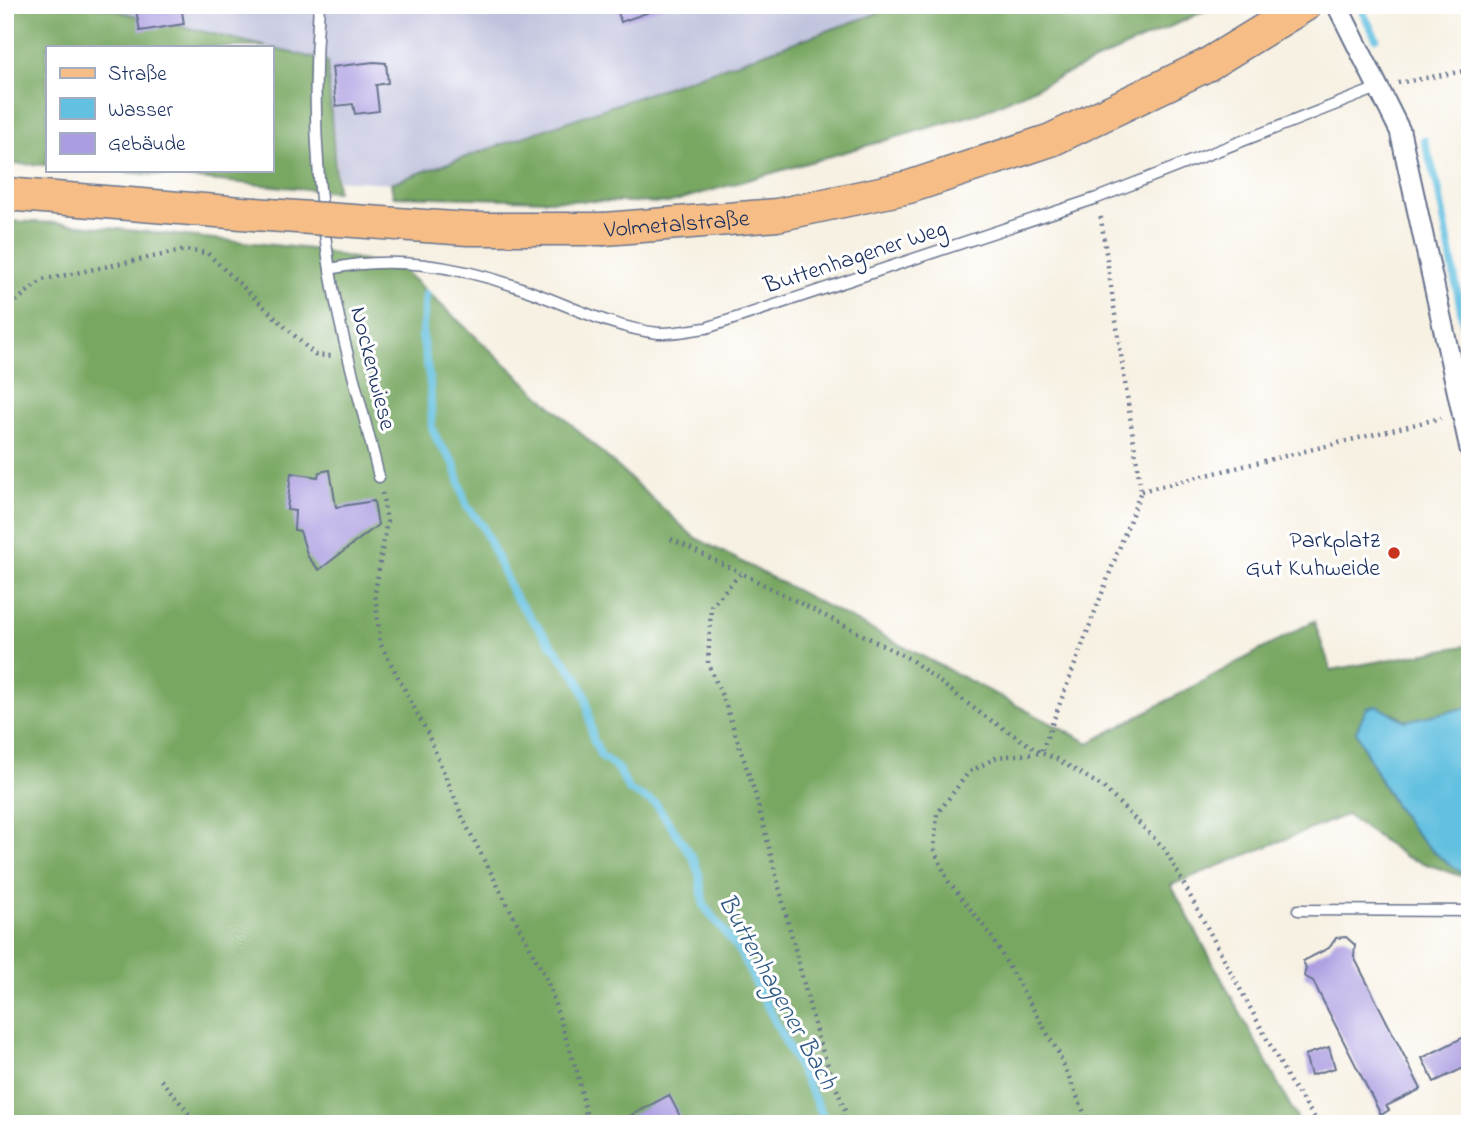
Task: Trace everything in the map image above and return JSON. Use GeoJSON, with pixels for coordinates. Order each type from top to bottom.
{"type":"FeatureCollection","features":[{"type":"Feature","properties":{"kind":"main road","name":"Volmetalstraße"},"geometry":{"type":"LineString","coordinates":[[5,194],[468,229],[605,229],[778,215],[909,187],[1051,141],[1208,65],[1305,5]]}},
{"type":"Feature","properties":{"kind":"street"},"geometry":{"type":"LineString","coordinates":[[1337,5],[1400,131],[1470,449]]}},
{"type":"Feature","properties":{"kind":"lane","name":"Nockenwiese"},"geometry":{"type":"LineString","coordinates":[[319,5],[315,55],[318,162],[330,269],[348,356],[358,386],[379,477]]}},
{"type":"Feature","properties":{"kind":"lane","name":"Buttenhagener Weg"},"geometry":{"type":"LineString","coordinates":[[330,269],[358,262],[390,262],[466,272],[514,286],[603,320],[661,333],[706,328],[1097,198],[1380,87]]}},
{"type":"Feature","properties":{"kind":"lane"},"geometry":{"type":"LineString","coordinates":[[1298,910],[1470,911]]}},
{"type":"Feature","properties":{"kind":"path"},"geometry":{"type":"LineString","coordinates":[[1380,87],[1470,70]]}},
{"type":"Feature","properties":{"kind":"path"},"geometry":{"type":"LineString","coordinates":[[1041,753],[1141,491],[1097,198]]}},
{"type":"Feature","properties":{"kind":"path"},"geometry":{"type":"LineString","coordinates":[[5,310],[42,280],[186,250],[207,253],[315,355],[348,356]]}},
{"type":"Feature","properties":{"kind":"path"},"geometry":{"type":"LineString","coordinates":[[1141,491],[1462,412]]}},
{"type":"Feature","properties":{"kind":"path"},"geometry":{"type":"LineString","coordinates":[[379,477],[387,521],[375,592],[380,643],[427,732],[464,821],[547,980],[578,1075],[588,1124]]}},
{"type":"Feature","properties":{"kind":"path"},"geometry":{"type":"LineString","coordinates":[[671,539],[910,659],[960,699],[1041,753],[1102,787],[1165,849],[1290,1082],[1318,1124]]}},
{"type":"Feature","properties":{"kind":"path"},"geometry":{"type":"LineString","coordinates":[[741,573],[711,606],[708,663],[725,703],[755,793],[818,1039],[845,1111],[841,1124]]}},
{"type":"Feature","properties":{"kind":"path"},"geometry":{"type":"LineString","coordinates":[[1041,753],[997,757],[968,773],[937,814],[934,849],[948,881],[990,934],[1058,1052],[1089,1124]]}},
{"type":"Feature","properties":{"kind":"path"},"geometry":{"type":"LineString","coordinates":[[161,1080],[198,1124]]}},
{"type":"Feature","properties":{"kind":"shaded area"},"geometry":{"type":"Polygon","coordinates":[[[92,5],[901,5],[391,183],[338,180],[327,61],[92,5]]]}},
{"type":"Feature","properties":{"kind":"green space"},"geometry":{"type":"Polygon","coordinates":[[[5,5],[92,5],[264,46],[46,46],[46,165],[5,164],[5,5]]]}},
{"type":"Feature","properties":{"kind":"green space"},"geometry":{"type":"Polygon","coordinates":[[[901,5],[1218,5],[980,113],[668,203],[393,196],[391,183],[901,5]]]}},
{"type":"Feature","properties":{"kind":"green space"},"geometry":{"type":"Polygon","coordinates":[[[273,48],[327,61],[337,192],[124,172],[273,172],[273,48]]]}},
{"type":"Feature","properties":{"kind":"green space"},"geometry":{"type":"Polygon","coordinates":[[[5,221],[61,223],[311,249],[402,269],[694,537],[1089,743],[1314,621],[1331,670],[1470,645],[1470,707],[1405,721],[1395,713],[1356,731],[1397,809],[1432,850],[1470,879],[1406,857],[1346,815],[1171,885],[1300,1124],[5,1124],[5,221]]]}},
{"type":"Feature","properties":{"kind":"water"},"geometry":{"type":"Polygon","coordinates":[[[1377,706],[1405,721],[1470,707],[1470,877],[1431,849],[1415,832],[1388,794],[1356,731],[1367,708],[1377,706]]]}},
{"type":"Feature","properties":{"kind":"building"},"geometry":{"type":"Polygon","coordinates":[[[135,5],[181,5],[184,24],[140,31],[135,5]]]}},
{"type":"Feature","properties":{"kind":"building"},"geometry":{"type":"Polygon","coordinates":[[[616,5],[666,5],[666,6],[621,22],[616,5]]]}},
{"type":"Feature","properties":{"kind":"building"},"geometry":{"type":"Polygon","coordinates":[[[386,63],[388,83],[376,85],[379,111],[355,114],[353,104],[336,106],[332,67],[386,63]]]}},
{"type":"Feature","properties":{"kind":"building"},"geometry":{"type":"Polygon","coordinates":[[[330,470],[336,507],[374,501],[378,525],[319,570],[308,557],[300,531],[294,530],[295,511],[287,510],[291,473],[318,477],[319,472],[330,470]]]}},
{"type":"Feature","properties":{"kind":"building"},"geometry":{"type":"Polygon","coordinates":[[[1346,937],[1355,945],[1354,957],[1421,1089],[1386,1106],[1389,1110],[1381,1115],[1313,981],[1304,976],[1306,968],[1303,961],[1329,948],[1336,938],[1346,937]]]}},
{"type":"Feature","properties":{"kind":"building"},"geometry":{"type":"Polygon","coordinates":[[[1470,1034],[1470,1065],[1434,1082],[1422,1058],[1470,1034]]]}},
{"type":"Feature","properties":{"kind":"building"},"geometry":{"type":"Polygon","coordinates":[[[1329,1047],[1335,1068],[1311,1075],[1305,1055],[1329,1047]]]}},
{"type":"Feature","properties":{"kind":"building"},"geometry":{"type":"Polygon","coordinates":[[[669,1095],[680,1116],[665,1124],[629,1124],[626,1118],[669,1095]]]}},
{"type":"Feature","properties":{"kind":"waterway"},"geometry":{"type":"LineString","coordinates":[[1359,5],[1376,38]]}},
{"type":"Feature","properties":{"kind":"waterway"},"geometry":{"type":"LineString","coordinates":[[1424,140],[1438,187],[1470,359]]}},
{"type":"Feature","properties":{"kind":"waterway","name":"Buttenhagener Bach"},"geometry":{"type":"LineString","coordinates":[[426,294],[422,336],[430,382],[432,427],[438,442],[454,463],[466,505],[483,527],[514,596],[577,677],[586,697],[593,739],[601,756],[619,770],[629,790],[656,804],[693,858],[699,874],[704,906],[738,949],[826,1121]]}},
{"type":"Feature","properties":{"kind":"place","name":"Parkplatz Gut Kuhweide"},"geometry":{"type":"Point","coordinates":[1394,553]}}]}
